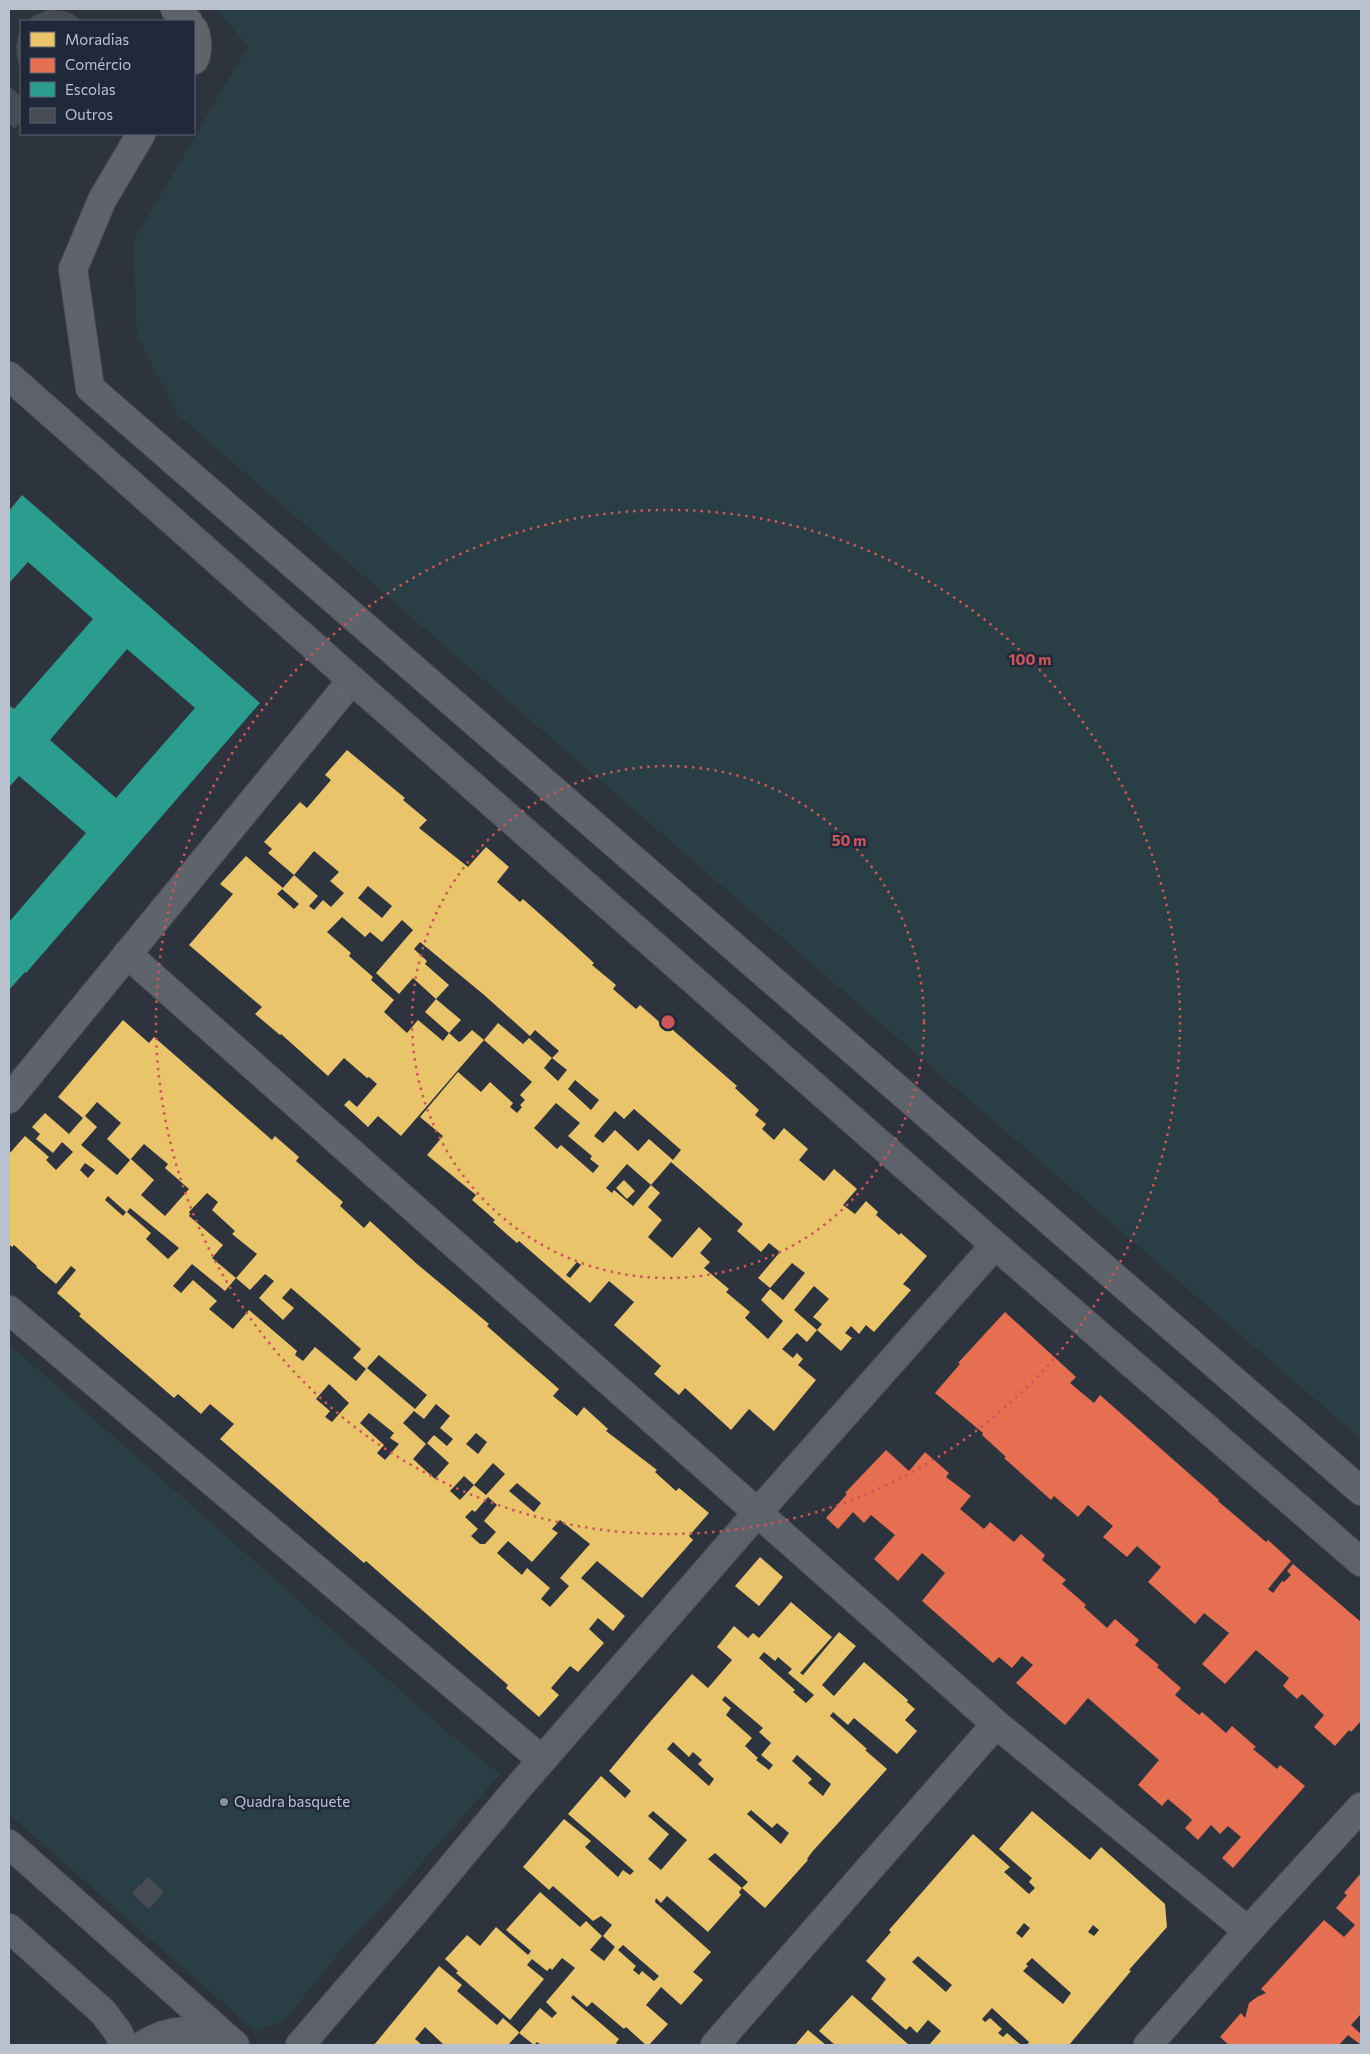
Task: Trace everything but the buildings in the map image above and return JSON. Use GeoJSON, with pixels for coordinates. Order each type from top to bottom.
{"type":"FeatureCollection","features":[{"type":"Feature","properties":{"kind":"street"},"geometry":{"type":"LineString","coordinates":[[175,9],[187,20]]}},
{"type":"Feature","properties":{"kind":"street"},"geometry":{"type":"LineString","coordinates":[[195,34],[197,43],[195,58]]}},
{"type":"Feature","properties":{"kind":"street"},"geometry":{"type":"LineString","coordinates":[[139,135],[102,200],[73,269],[90,388],[1361,1492]]}},
{"type":"Feature","properties":{"kind":"street"},"geometry":{"type":"LineString","coordinates":[[9,376],[996,1246],[1361,1562]]}},
{"type":"Feature","properties":{"kind":"street"},"geometry":{"type":"LineString","coordinates":[[9,1099],[352,680]]}},
{"type":"Feature","properties":{"kind":"street"},"geometry":{"type":"LineString","coordinates":[[128,954],[996,1724],[1248,1931]]}},
{"type":"Feature","properties":{"kind":"street"},"geometry":{"type":"LineString","coordinates":[[300,2045],[542,1760],[758,1512],[996,1246]]}},
{"type":"Feature","properties":{"kind":"street"},"geometry":{"type":"LineString","coordinates":[[9,1310],[542,1760]]}},
{"type":"Feature","properties":{"kind":"street"},"geometry":{"type":"LineString","coordinates":[[714,2045],[996,1724]]}},
{"type":"Feature","properties":{"kind":"street"},"geometry":{"type":"LineString","coordinates":[[1148,2045],[1248,1931],[1361,1807]]}},
{"type":"Feature","properties":{"kind":"street"},"geometry":{"type":"LineString","coordinates":[[9,1844],[231,2042]]}},
{"type":"Feature","properties":{"kind":"street"},"geometry":{"type":"LineString","coordinates":[[9,1928],[103,2012],[118,2032],[124,2045]]}},
{"type":"Feature","properties":{"kind":"street"},"geometry":{"type":"LineString","coordinates":[[143,2045],[164,2035],[193,2030],[231,2042]]}},
{"type":"Feature","properties":{"kind":"green space"},"geometry":{"type":"Polygon","coordinates":[[[216,9],[1361,9],[1361,1439],[178,415],[137,336],[133,242],[248,46],[216,9]]]}},
{"type":"Feature","properties":{"kind":"green space"},"geometry":{"type":"Polygon","coordinates":[[[9,1344],[446,1731],[500,1774],[386,1903],[350,1939],[284,2021],[254,2030],[9,1814],[9,1344]]]}},
{"type":"Feature","properties":{"kind":"place","name":"Quadra basquete"},"geometry":{"type":"Point","coordinates":[224,1802]}}]}
